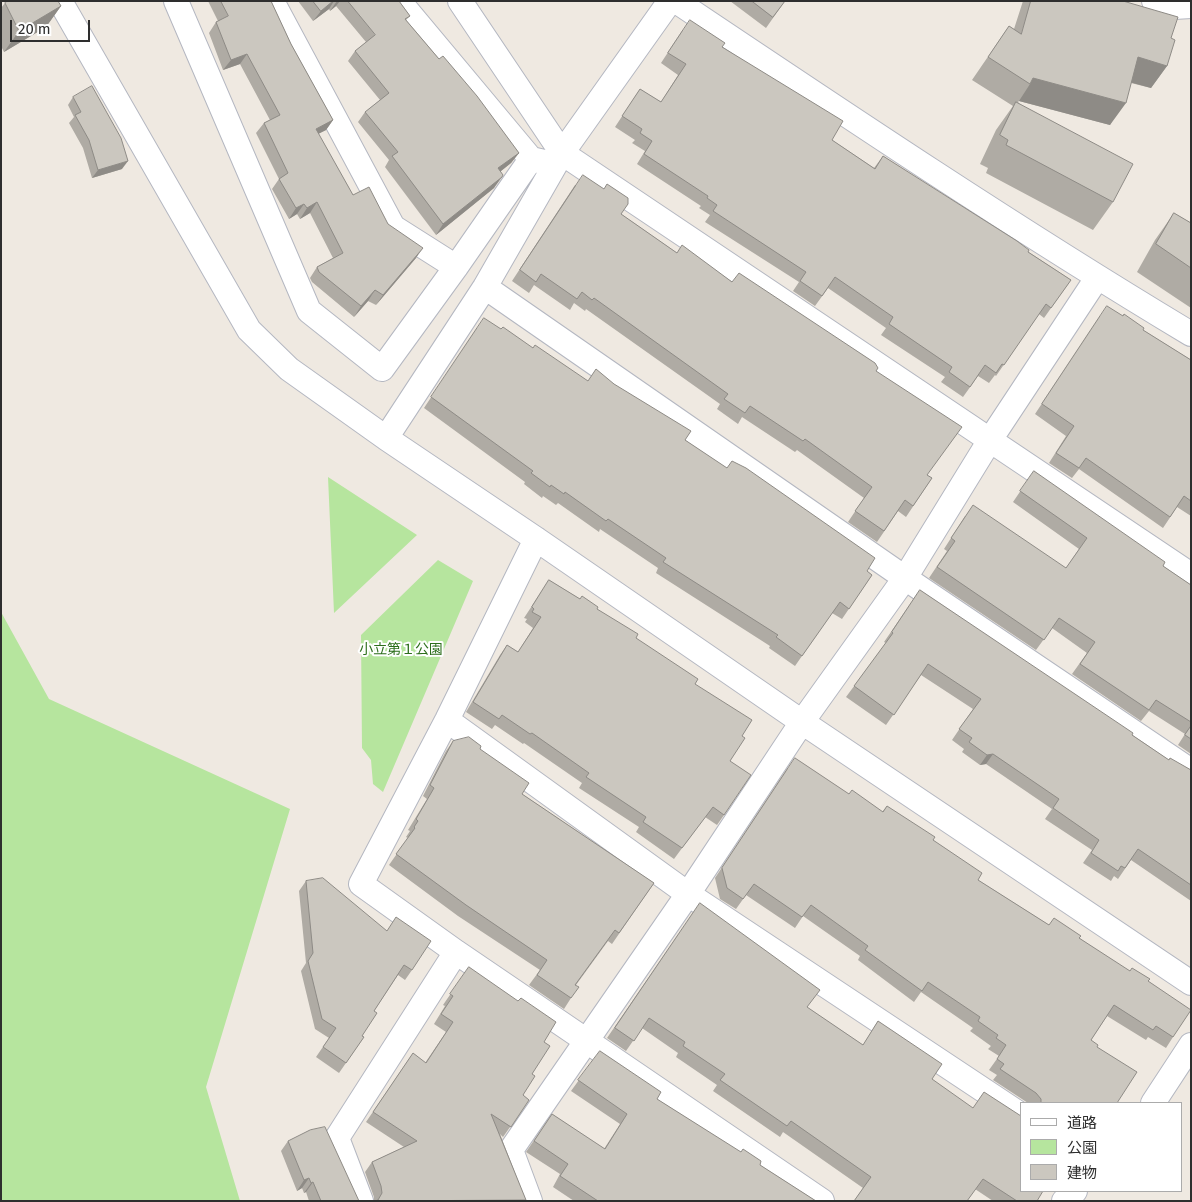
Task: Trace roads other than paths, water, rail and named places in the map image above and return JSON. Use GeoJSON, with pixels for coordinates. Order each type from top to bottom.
{"type":"FeatureCollection","features":[{"type":"Feature","properties":{"kind":"street"},"geometry":{"type":"LineString","coordinates":[[60,1],[249,330],[289,369],[386,438],[802,722],[1191,983]]}},
{"type":"Feature","properties":{"kind":"street"},"geometry":{"type":"LineString","coordinates":[[176,1],[309,311],[382,369],[456,268],[530,158]]}},
{"type":"Feature","properties":{"kind":"street"},"geometry":{"type":"LineString","coordinates":[[272,1],[393,227],[456,268]]}},
{"type":"Feature","properties":{"kind":"street"},"geometry":{"type":"LineString","coordinates":[[399,1],[530,158],[559,159]]}},
{"type":"Feature","properties":{"kind":"street"},"geometry":{"type":"LineString","coordinates":[[460,1],[559,159],[990,440],[1191,575]]}},
{"type":"Feature","properties":{"kind":"street"},"geometry":{"type":"LineString","coordinates":[[386,438],[485,287],[559,159],[670,1]]}},
{"type":"Feature","properties":{"kind":"street"},"geometry":{"type":"LineString","coordinates":[[676,1],[892,147],[1097,278],[1191,334]]}},
{"type":"Feature","properties":{"kind":"street"},"geometry":{"type":"LineString","coordinates":[[1154,1],[1174,7],[1191,6]]}},
{"type":"Feature","properties":{"kind":"street"},"geometry":{"type":"LineString","coordinates":[[530,1201],[511,1150],[688,894],[802,722],[905,578],[990,440],[1097,278]]}},
{"type":"Feature","properties":{"kind":"street"},"geometry":{"type":"LineString","coordinates":[[485,287],[905,578],[1191,771]]}},
{"type":"Feature","properties":{"kind":"street"},"geometry":{"type":"LineString","coordinates":[[536,539],[447,720],[362,884],[456,952],[822,1201]]}},
{"type":"Feature","properties":{"kind":"street"},"geometry":{"type":"LineString","coordinates":[[447,720],[688,894],[1020,1114]]}},
{"type":"Feature","properties":{"kind":"street"},"geometry":{"type":"LineString","coordinates":[[361,1201],[337,1138],[456,952]]}},
{"type":"Feature","properties":{"kind":"street"},"geometry":{"type":"LineString","coordinates":[[1155,1102],[1191,1045]]}},
{"type":"Feature","properties":{"kind":"street"},"geometry":{"type":"LineString","coordinates":[[1064,1201],[1074,1192]]}},
{"type":"Feature","properties":{"kind":"park label","name":"小立第１公園"},"geometry":{"type":"Point","coordinates":[401,650]}}]}
